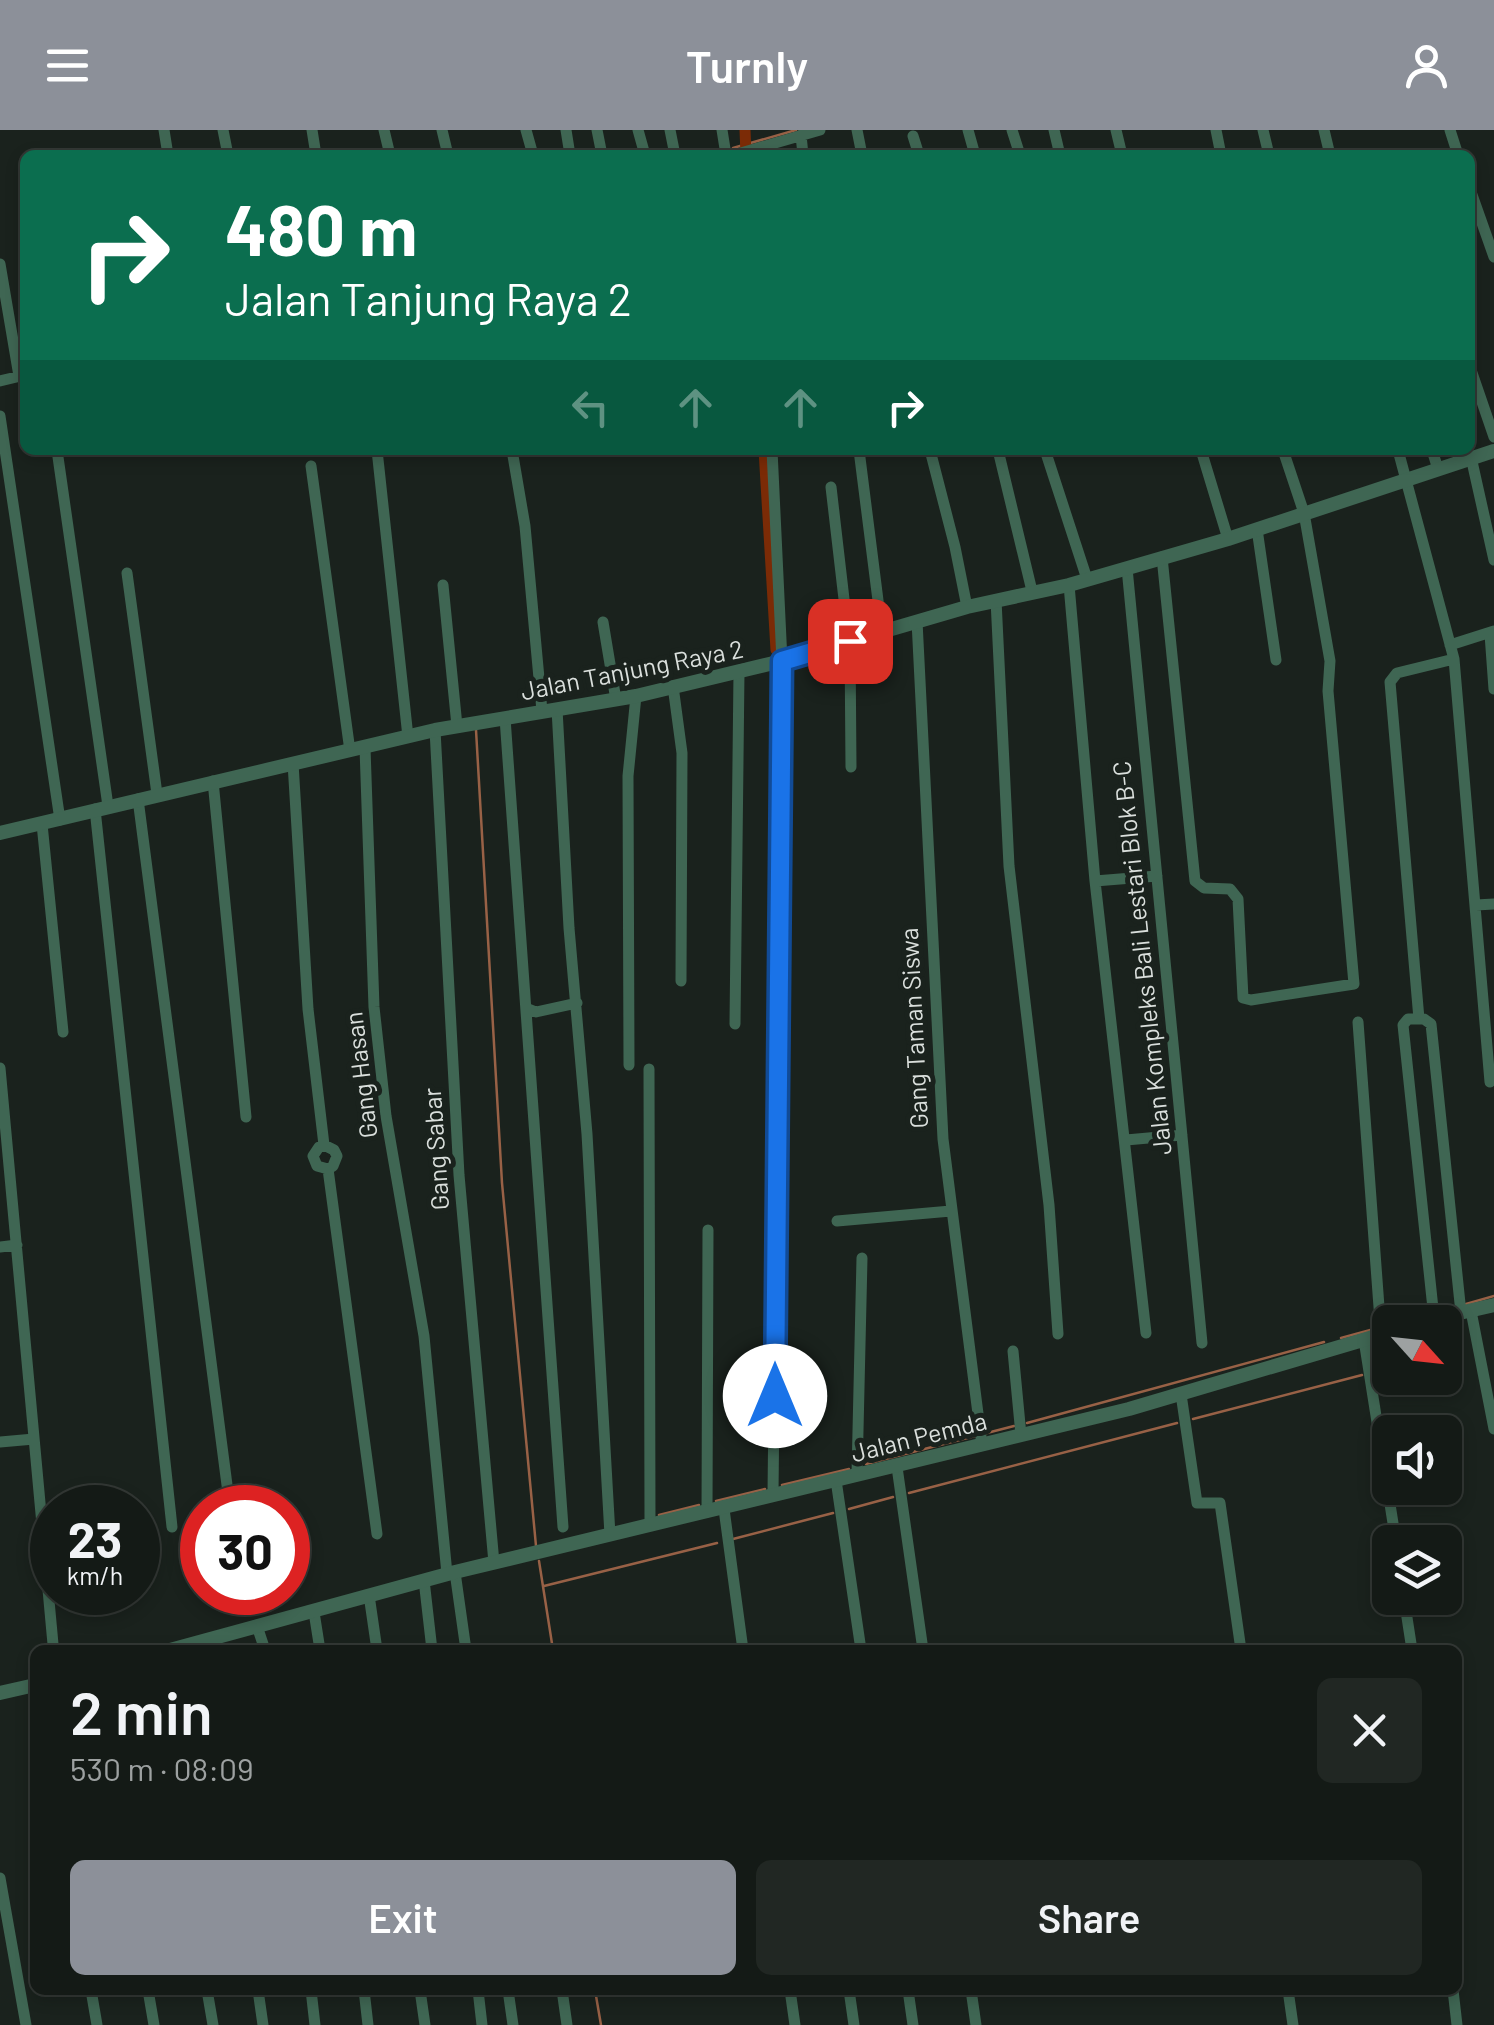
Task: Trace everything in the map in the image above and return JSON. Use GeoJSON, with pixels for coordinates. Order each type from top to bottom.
{"type":"FeatureCollection","features":[{"type":"Feature","properties":{"kind":"street"},"geometry":{"type":"LineString","coordinates":[[755,150],[820,130]]}},
{"type":"Feature","properties":{"kind":"street"},"geometry":{"type":"LineString","coordinates":[[801,135],[802,150]]}},
{"type":"Feature","properties":{"kind":"street"},"geometry":{"type":"LineString","coordinates":[[914,136],[917,150]]}},
{"type":"Feature","properties":{"kind":"street"},"geometry":{"type":"LineString","coordinates":[[1475,203],[1494,257]]}},
{"type":"Feature","properties":{"kind":"street"},"geometry":{"type":"LineString","coordinates":[[0,264],[20,366]]}},
{"type":"Feature","properties":{"kind":"street"},"geometry":{"type":"LineString","coordinates":[[1475,381],[1494,436]]}},
{"type":"Feature","properties":{"kind":"street"},"geometry":{"type":"LineString","coordinates":[[0,416],[60,820]]}},
{"type":"Feature","properties":{"kind":"street","name":"Jalan Tanjung Raya 2"},"geometry":{"type":"LineString","coordinates":[[0,833],[435,730],[616,700],[782,661],[966,607],[1087,580],[1228,539],[1494,451]]}},
{"type":"Feature","properties":{"kind":"street"},"geometry":{"type":"LineString","coordinates":[[57,455],[102,808],[172,1526]]}},
{"type":"Feature","properties":{"kind":"street"},"geometry":{"type":"LineString","coordinates":[[379,455],[408,737]]}},
{"type":"Feature","properties":{"kind":"street"},"geometry":{"type":"LineString","coordinates":[[513,455],[550,710],[577,1003],[610,1535]]}},
{"type":"Feature","properties":{"kind":"street"},"geometry":{"type":"LineString","coordinates":[[772,455],[782,661],[773,1494]]}},
{"type":"Feature","properties":{"kind":"street"},"geometry":{"type":"LineString","coordinates":[[861,455],[882,632]]}},
{"type":"Feature","properties":{"kind":"street"},"geometry":{"type":"LineString","coordinates":[[931,455],[966,607]]}},
{"type":"Feature","properties":{"kind":"street"},"geometry":{"type":"LineString","coordinates":[[999,455],[1032,591]]}},
{"type":"Feature","properties":{"kind":"street"},"geometry":{"type":"LineString","coordinates":[[1047,455],[1087,580]]}},
{"type":"Feature","properties":{"kind":"street"},"geometry":{"type":"LineString","coordinates":[[1203,455],[1228,539]]}},
{"type":"Feature","properties":{"kind":"street"},"geometry":{"type":"LineString","coordinates":[[1162,557],[1195,881],[1204,888],[1230,889],[1238,899],[1243,998],[1354,984],[1328,690],[1330,661],[1304,513],[1285,455]]}},
{"type":"Feature","properties":{"kind":"street"},"geometry":{"type":"LineString","coordinates":[[1399,455],[1454,659],[1490,1082]]}},
{"type":"Feature","properties":{"kind":"street"},"geometry":{"type":"LineString","coordinates":[[1434,455],[1438,469]]}},
{"type":"Feature","properties":{"kind":"street"},"geometry":{"type":"LineString","coordinates":[[1471,457],[1494,560]]}},
{"type":"Feature","properties":{"kind":"street","name":"Gang Hasan"},"geometry":{"type":"LineString","coordinates":[[311,466],[357,749],[374,1006],[386,1116],[424,1336],[451,1573],[465,1645]]}},
{"type":"Feature","properties":{"kind":"street"},"geometry":{"type":"LineString","coordinates":[[831,487],[850,641],[851,767]]}},
{"type":"Feature","properties":{"kind":"street"},"geometry":{"type":"LineString","coordinates":[[1256,529],[1276,660]]}},
{"type":"Feature","properties":{"kind":"street","name":"Jalan Kompleks Bali Lestari Blok B-C"},"geometry":{"type":"LineString","coordinates":[[1128,568],[1202,1344]]}},
{"type":"Feature","properties":{"kind":"street"},"geometry":{"type":"LineString","coordinates":[[127,573],[157,794]]}},
{"type":"Feature","properties":{"kind":"street"},"geometry":{"type":"LineString","coordinates":[[1069,584],[1095,882],[1146,1333]]}},
{"type":"Feature","properties":{"kind":"street"},"geometry":{"type":"LineString","coordinates":[[442,586],[458,726]]}},
{"type":"Feature","properties":{"kind":"street"},"geometry":{"type":"LineString","coordinates":[[996,600],[1008,866],[1048,1205],[1058,1334]]}},
{"type":"Feature","properties":{"kind":"street","name":"Gang Taman Siswa"},"geometry":{"type":"LineString","coordinates":[[918,621],[939,1086],[980,1437]]}},
{"type":"Feature","properties":{"kind":"street"},"geometry":{"type":"LineString","coordinates":[[604,622],[616,700]]}},
{"type":"Feature","properties":{"kind":"street"},"geometry":{"type":"LineString","coordinates":[[1450,646],[1492,633],[1494,688]]}},
{"type":"Feature","properties":{"kind":"street"},"geometry":{"type":"LineString","coordinates":[[1420,1019],[1390,682],[1397,674],[1454,659]]}},
{"type":"Feature","properties":{"kind":"street"},"geometry":{"type":"LineString","coordinates":[[736,1024],[738,672]]}},
{"type":"Feature","properties":{"kind":"street"},"geometry":{"type":"LineString","coordinates":[[673,686],[683,788],[681,981]]}},
{"type":"Feature","properties":{"kind":"street"},"geometry":{"type":"LineString","coordinates":[[629,1065],[628,776],[636,696]]}},
{"type":"Feature","properties":{"kind":"street"},"geometry":{"type":"LineString","coordinates":[[505,718],[563,1527]]}},
{"type":"Feature","properties":{"kind":"street","name":"Gang Sabar"},"geometry":{"type":"LineString","coordinates":[[435,730],[459,1175],[494,1563]]}},
{"type":"Feature","properties":{"kind":"street"},"geometry":{"type":"LineString","coordinates":[[293,763],[308,1009],[324,1145],[315,1151],[314,1162],[328,1169],[377,1534]]}},
{"type":"Feature","properties":{"kind":"street"},"geometry":{"type":"LineString","coordinates":[[213,781],[246,1117]]}},
{"type":"Feature","properties":{"kind":"street"},"geometry":{"type":"LineString","coordinates":[[138,799],[227,1485]]}},
{"type":"Feature","properties":{"kind":"street"},"geometry":{"type":"LineString","coordinates":[[42,824],[63,1032]]}},
{"type":"Feature","properties":{"kind":"street"},"geometry":{"type":"LineString","coordinates":[[1095,882],[1156,876]]}},
{"type":"Feature","properties":{"kind":"street"},"geometry":{"type":"LineString","coordinates":[[1476,905],[1494,904]]}},
{"type":"Feature","properties":{"kind":"street"},"geometry":{"type":"LineString","coordinates":[[526,1008],[536,1012],[577,1003]]}},
{"type":"Feature","properties":{"kind":"street"},"geometry":{"type":"LineString","coordinates":[[1429,1305],[1402,1025],[1408,1019],[1431,1024],[1463,1309],[1494,1429]]}},
{"type":"Feature","properties":{"kind":"street"},"geometry":{"type":"LineString","coordinates":[[1358,1022],[1381,1305]]}},
{"type":"Feature","properties":{"kind":"street"},"geometry":{"type":"LineString","coordinates":[[0,1068],[53,1644]]}},
{"type":"Feature","properties":{"kind":"street"},"geometry":{"type":"LineString","coordinates":[[649,1069],[650,1525]]}},
{"type":"Feature","properties":{"kind":"street"},"geometry":{"type":"LineString","coordinates":[[1126,1140],[1182,1134]]}},
{"type":"Feature","properties":{"kind":"street"},"geometry":{"type":"LineString","coordinates":[[837,1221],[951,1210]]}},
{"type":"Feature","properties":{"kind":"street"},"geometry":{"type":"LineString","coordinates":[[708,1230],[708,1512]]}},
{"type":"Feature","properties":{"kind":"street"},"geometry":{"type":"LineString","coordinates":[[0,1247],[16,1246]]}},
{"type":"Feature","properties":{"kind":"street"},"geometry":{"type":"LineString","coordinates":[[858,1474],[862,1258]]}},
{"type":"Feature","properties":{"kind":"street"},"geometry":{"type":"LineString","coordinates":[[1463,1309],[1494,1306]]}},
{"type":"Feature","properties":{"kind":"street","name":"Jalan Pemda"},"geometry":{"type":"LineString","coordinates":[[257,1626],[451,1573],[898,1467],[980,1437],[1021,1435],[1181,1394],[1372,1336]]}},
{"type":"Feature","properties":{"kind":"street"},"geometry":{"type":"LineString","coordinates":[[1364,1340],[1393,1525]]}},
{"type":"Feature","properties":{"kind":"street"},"geometry":{"type":"LineString","coordinates":[[1013,1352],[1021,1435]]}},
{"type":"Feature","properties":{"kind":"street"},"geometry":{"type":"LineString","coordinates":[[1181,1394],[1197,1504],[1220,1503],[1240,1645]]}},
{"type":"Feature","properties":{"kind":"street"},"geometry":{"type":"LineString","coordinates":[[0,1442],[34,1439]]}},
{"type":"Feature","properties":{"kind":"street"},"geometry":{"type":"LineString","coordinates":[[898,1467],[922,1645]]}},
{"type":"Feature","properties":{"kind":"street"},"geometry":{"type":"LineString","coordinates":[[836,1480],[860,1645]]}},
{"type":"Feature","properties":{"kind":"street"},"geometry":{"type":"LineString","coordinates":[[724,1509],[743,1645]]}},
{"type":"Feature","properties":{"kind":"street"},"geometry":{"type":"LineString","coordinates":[[424,1580],[431,1645]]}},
{"type":"Feature","properties":{"kind":"street"},"geometry":{"type":"LineString","coordinates":[[369,1595],[376,1645]]}},
{"type":"Feature","properties":{"kind":"street"},"geometry":{"type":"LineString","coordinates":[[314,1612],[319,1645]]}},
{"type":"Feature","properties":{"kind":"street"},"geometry":{"type":"LineString","coordinates":[[1407,1615],[1411,1645]]}},
{"type":"Feature","properties":{"kind":"street"},"geometry":{"type":"LineString","coordinates":[[188,1645],[257,1626],[263,1645]]}},
{"type":"Feature","properties":{"kind":"street"},"geometry":{"type":"LineString","coordinates":[[0,1694],[30,1686]]}},
{"type":"Feature","properties":{"kind":"street"},"geometry":{"type":"LineString","coordinates":[[0,1878],[26,2025]]}},
{"type":"Feature","properties":{"kind":"street"},"geometry":{"type":"LineString","coordinates":[[92,1995],[97,2025]]}},
{"type":"Feature","properties":{"kind":"street"},"geometry":{"type":"LineString","coordinates":[[149,1995],[154,2025]]}},
{"type":"Feature","properties":{"kind":"street"},"geometry":{"type":"LineString","coordinates":[[208,1995],[213,2025]]}},
{"type":"Feature","properties":{"kind":"street"},"geometry":{"type":"LineString","coordinates":[[259,1995],[263,2025]]}},
{"type":"Feature","properties":{"kind":"street"},"geometry":{"type":"LineString","coordinates":[[312,1995],[316,2025]]}},
{"type":"Feature","properties":{"kind":"street"},"geometry":{"type":"LineString","coordinates":[[365,1995],[368,2025]]}},
{"type":"Feature","properties":{"kind":"street"},"geometry":{"type":"LineString","coordinates":[[421,1995],[425,2025]]}},
{"type":"Feature","properties":{"kind":"street"},"geometry":{"type":"LineString","coordinates":[[479,1995],[482,2025]]}},
{"type":"Feature","properties":{"kind":"street"},"geometry":{"type":"LineString","coordinates":[[509,1995],[513,2025]]}},
{"type":"Feature","properties":{"kind":"street"},"geometry":{"type":"LineString","coordinates":[[563,1995],[567,2025]]}},
{"type":"Feature","properties":{"kind":"street"},"geometry":{"type":"LineString","coordinates":[[791,1995],[795,2025]]}},
{"type":"Feature","properties":{"kind":"street"},"geometry":{"type":"LineString","coordinates":[[850,1995],[854,2025]]}},
{"type":"Feature","properties":{"kind":"street"},"geometry":{"type":"LineString","coordinates":[[909,1995],[913,2025]]}},
{"type":"Feature","properties":{"kind":"street"},"geometry":{"type":"LineString","coordinates":[[972,1995],[976,2025]]}},
{"type":"Feature","properties":{"kind":"street"},"geometry":{"type":"LineString","coordinates":[[1289,1995],[1293,2025]]}},
{"type":"Feature","properties":{"kind":"street"},"geometry":{"type":"LineString","coordinates":[[1453,1995],[1456,2025]]}},
{"type":"Feature","properties":{"kind":"waterway"},"geometry":{"type":"LineString","coordinates":[[745,130],[746,150]]}},
{"type":"Feature","properties":{"kind":"waterway"},"geometry":{"type":"LineString","coordinates":[[733,148],[796,130]]}},
{"type":"Feature","properties":{"kind":"waterway"},"geometry":{"type":"LineString","coordinates":[[764,455],[776,650]]}},
{"type":"Feature","properties":{"kind":"waterway"},"geometry":{"type":"LineString","coordinates":[[476,730],[502,1183],[536,1546]]}},
{"type":"Feature","properties":{"kind":"waterway"},"geometry":{"type":"LineString","coordinates":[[1466,1304],[1494,1296]]}},
{"type":"Feature","properties":{"kind":"waterway"},"geometry":{"type":"LineString","coordinates":[[1341,1338],[1372,1330]]}},
{"type":"Feature","properties":{"kind":"waterway"},"geometry":{"type":"LineString","coordinates":[[1027,1423],[1324,1342]]}},
{"type":"Feature","properties":{"kind":"waterway"},"geometry":{"type":"LineString","coordinates":[[1193,1419],[1362,1375]]}},
{"type":"Feature","properties":{"kind":"waterway"},"geometry":{"type":"LineString","coordinates":[[909,1493],[1177,1423]]}},
{"type":"Feature","properties":{"kind":"waterway"},"geometry":{"type":"LineString","coordinates":[[983,1434],[1014,1426]]}},
{"type":"Feature","properties":{"kind":"waterway"},"geometry":{"type":"LineString","coordinates":[[866,1464],[975,1436]]}},
{"type":"Feature","properties":{"kind":"waterway"},"geometry":{"type":"LineString","coordinates":[[782,1485],[849,1469]]}},
{"type":"Feature","properties":{"kind":"waterway"},"geometry":{"type":"LineString","coordinates":[[716,1501],[765,1489]]}},
{"type":"Feature","properties":{"kind":"waterway"},"geometry":{"type":"LineString","coordinates":[[849,1509],[893,1497]]}},
{"type":"Feature","properties":{"kind":"waterway"},"geometry":{"type":"LineString","coordinates":[[659,1515],[699,1505]]}},
{"type":"Feature","properties":{"kind":"waterway"},"geometry":{"type":"LineString","coordinates":[[733,1539],[833,1513]]}},
{"type":"Feature","properties":{"kind":"waterway"},"geometry":{"type":"LineString","coordinates":[[544,1586],[717,1543]]}},
{"type":"Feature","properties":{"kind":"waterway"},"geometry":{"type":"LineString","coordinates":[[539,1561],[552,1645]]}},
{"type":"Feature","properties":{"kind":"waterway"},"geometry":{"type":"LineString","coordinates":[[596,1995],[601,2025]]}},
{"type":"Feature","properties":{"kind":"route"},"geometry":{"type":"LineString","coordinates":[[775,1396],[782,661],[850,641]]}}]}
